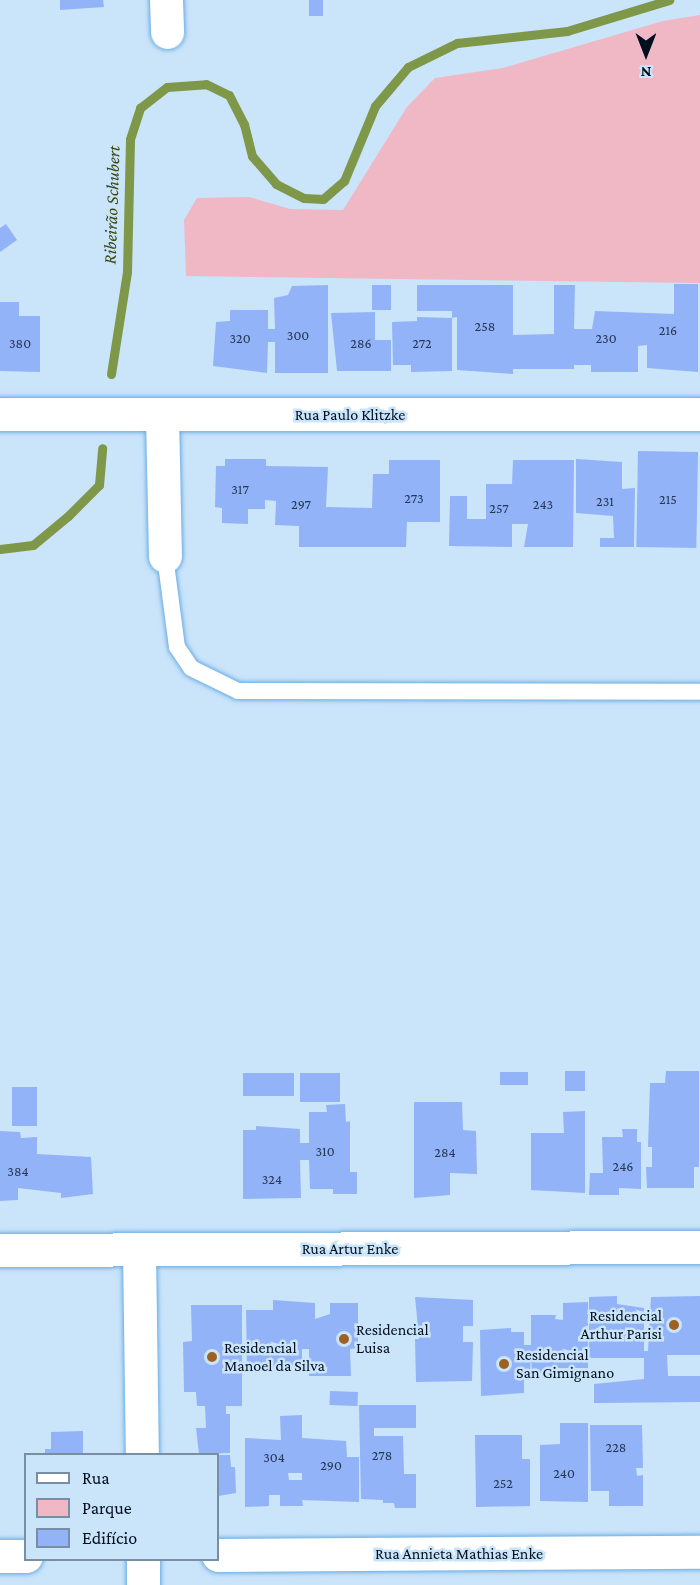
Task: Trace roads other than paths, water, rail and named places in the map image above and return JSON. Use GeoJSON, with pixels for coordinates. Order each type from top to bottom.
{"type":"FeatureCollection","features":[{"type":"Feature","properties":{"kind":"street"},"geometry":{"type":"LineString","coordinates":[[166,0],[167,32]]}},
{"type":"Feature","properties":{"kind":"street","name":"Rua Paulo Klitzke"},"geometry":{"type":"LineString","coordinates":[[0,414],[700,414]]}},
{"type":"Feature","properties":{"kind":"street"},"geometry":{"type":"LineString","coordinates":[[162,415],[165,556]]}},
{"type":"Feature","properties":{"kind":"street","name":"Rua Artur Enke"},"geometry":{"type":"LineString","coordinates":[[0,1250],[700,1247]]}},
{"type":"Feature","properties":{"kind":"street"},"geometry":{"type":"LineString","coordinates":[[139,1250],[141,1453]]}},
{"type":"Feature","properties":{"kind":"street","name":"Rua Annieta Mathias Enke"},"geometry":{"type":"LineString","coordinates":[[219,1555],[700,1552]]}},
{"type":"Feature","properties":{"kind":"street"},"geometry":{"type":"LineString","coordinates":[[0,1556],[24,1556]]}},
{"type":"Feature","properties":{"kind":"street"},"geometry":{"type":"LineString","coordinates":[[143,1561],[143,1585]]}},
{"type":"Feature","properties":{"kind":"lane"},"geometry":{"type":"LineString","coordinates":[[165,556],[177,647],[191,668],[238,691],[700,692]]}},
{"type":"Feature","properties":{"kind":"waterway","name":"Ribeirão Schubert"},"geometry":{"type":"LineString","coordinates":[[111,374],[127,272],[130,139],[140,108],[167,87],[206,84],[229,95],[244,124],[252,156],[276,184],[304,198],[323,199],[344,181],[375,106],[408,67],[457,43],[567,31],[669,0]]}},
{"type":"Feature","properties":{"kind":"waterway","name":"Ribeirão Schubert"},"geometry":{"type":"LineString","coordinates":[[0,549],[33,545],[68,516],[99,485],[102,448]]}},
{"type":"Feature","properties":{"kind":"place","name":"Residencial Arthur Parisi"},"geometry":{"type":"Point","coordinates":[674,1325]}},
{"type":"Feature","properties":{"kind":"place","name":"Residencial Luisa"},"geometry":{"type":"Point","coordinates":[344,1339]}},
{"type":"Feature","properties":{"kind":"place","name":"Residencial Manoel da Silva"},"geometry":{"type":"Point","coordinates":[212,1357]}},
{"type":"Feature","properties":{"kind":"place","name":"Residencial San Gimignano"},"geometry":{"type":"Point","coordinates":[504,1364]}}]}
